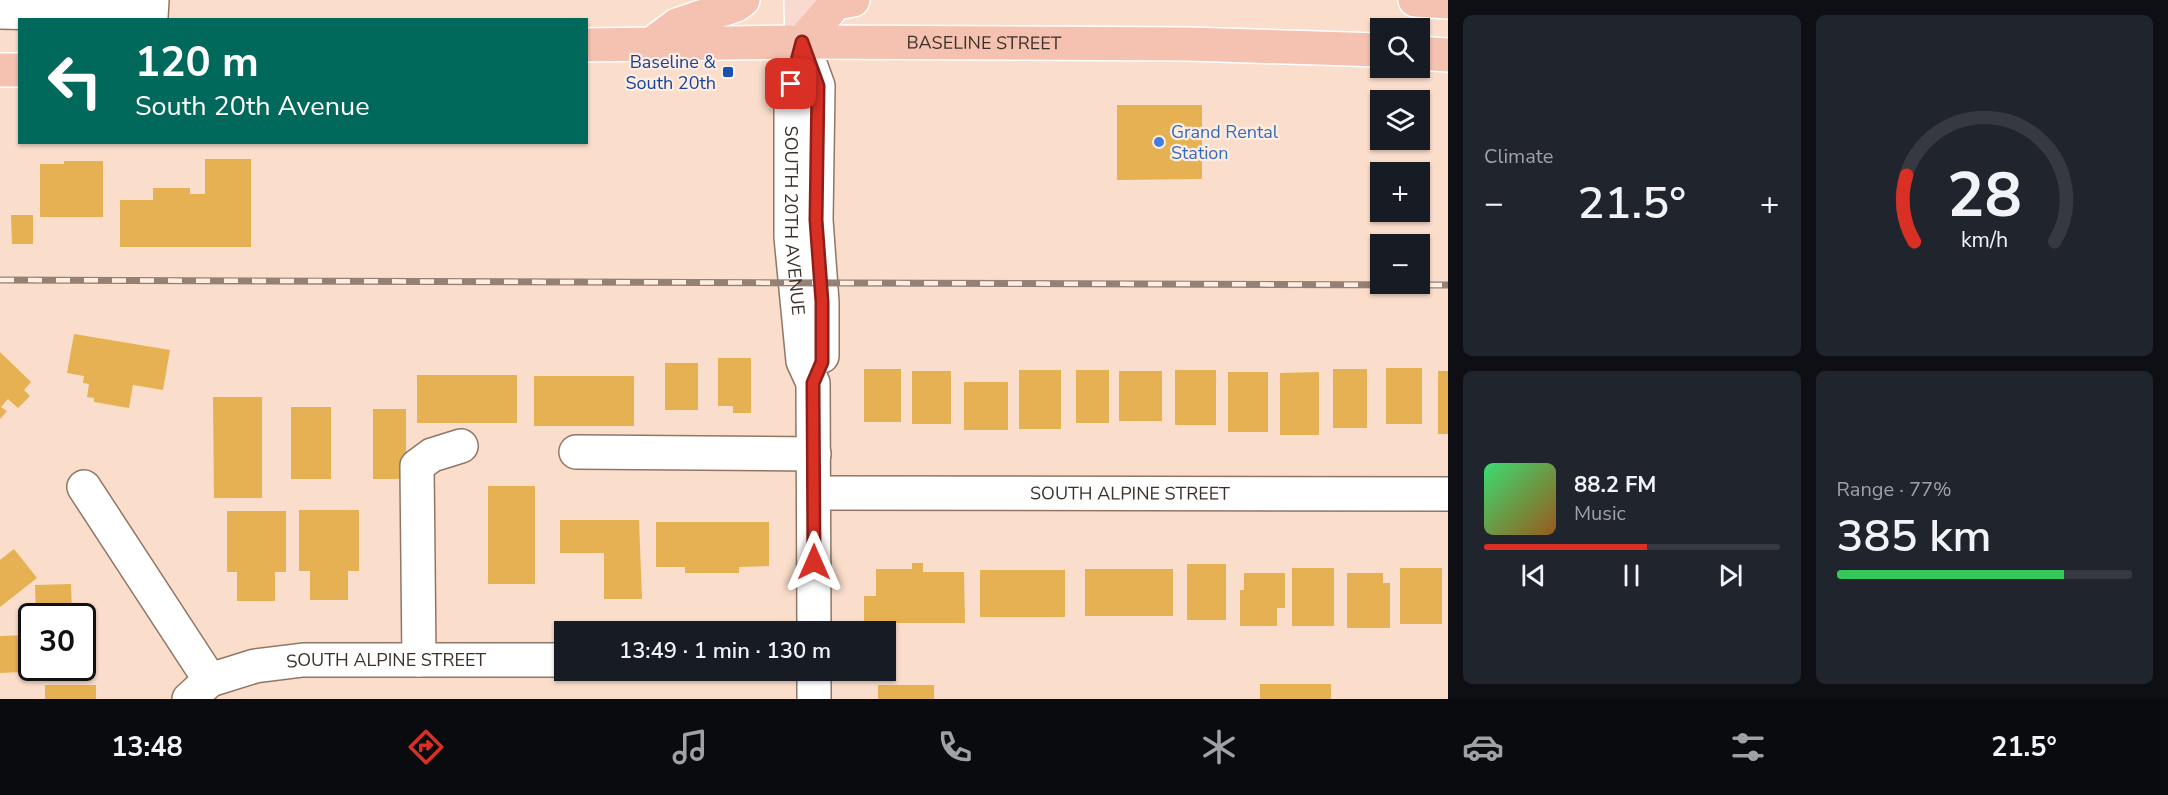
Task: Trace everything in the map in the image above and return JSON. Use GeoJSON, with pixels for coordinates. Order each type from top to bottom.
{"type":"FeatureCollection","features":[{"type":"Feature","properties":{"kind":"highway"},"geometry":{"type":"LineString","coordinates":[[653,43],[677,25],[736,5],[743,0]]}},
{"type":"Feature","properties":{"kind":"highway"},"geometry":{"type":"LineString","coordinates":[[802,42],[836,3],[854,0]]}},
{"type":"Feature","properties":{"kind":"highway"},"geometry":{"type":"LineString","coordinates":[[1415,0],[1448,2]]}},
{"type":"Feature","properties":{"kind":"highway","name":"BASELINE STREET"},"geometry":{"type":"LineString","coordinates":[[588,45],[802,42],[1188,44],[1370,50]]}},
{"type":"Feature","properties":{"kind":"highway"},"geometry":{"type":"LineString","coordinates":[[1430,54],[1448,55]]}},
{"type":"Feature","properties":{"kind":"highway"},"geometry":{"type":"LineString","coordinates":[[0,70],[18,70]]}},
{"type":"Feature","properties":{"kind":"main road"},"geometry":{"type":"LineString","coordinates":[[801,0],[802,42]]}},
{"type":"Feature","properties":{"kind":"street"},"geometry":{"type":"LineString","coordinates":[[0,12],[85,7],[151,12]]}},
{"type":"Feature","properties":{"kind":"street","name":"SOUTH 20TH AVENUE"},"geometry":{"type":"LineString","coordinates":[[802,42],[818,86],[816,220],[822,302],[822,362],[813,383],[814,621]]}},
{"type":"Feature","properties":{"kind":"street"},"geometry":{"type":"LineString","coordinates":[[419,660],[417,466],[432,454],[461,446]]}},
{"type":"Feature","properties":{"kind":"street"},"geometry":{"type":"LineString","coordinates":[[576,452],[814,454]]}},
{"type":"Feature","properties":{"kind":"street"},"geometry":{"type":"LineString","coordinates":[[84,487],[200,690]]}},
{"type":"Feature","properties":{"kind":"street","name":"SOUTH ALPINE STREET"},"geometry":{"type":"LineString","coordinates":[[814,493],[1448,494]]}},
{"type":"Feature","properties":{"kind":"street","name":"SOUTH ALPINE STREET"},"geometry":{"type":"LineString","coordinates":[[200,690],[255,666],[303,660],[554,660]]}},
{"type":"Feature","properties":{"kind":"street"},"geometry":{"type":"LineString","coordinates":[[814,681],[814,699]]}},
{"type":"Feature","properties":{"kind":"building","name":"Grand Rental Station"},"geometry":{"type":"Polygon","coordinates":[[[1117,105],[1202,105],[1202,179],[1117,180],[1117,105]]]}},
{"type":"Feature","properties":{"kind":"building"},"geometry":{"type":"Polygon","coordinates":[[[205,159],[251,159],[251,247],[120,247],[120,200],[153,200],[153,188],[190,188],[190,194],[205,194],[205,159]]]}},
{"type":"Feature","properties":{"kind":"building"},"geometry":{"type":"Polygon","coordinates":[[[64,161],[103,161],[103,217],[40,217],[40,164],[64,164],[64,161]]]}},
{"type":"Feature","properties":{"kind":"building"},"geometry":{"type":"Polygon","coordinates":[[[11,215],[33,215],[33,244],[12,244],[11,215]]]}},
{"type":"Feature","properties":{"kind":"building"},"geometry":{"type":"Polygon","coordinates":[[[74,334],[170,350],[163,390],[133,385],[129,408],[94,402],[94,398],[87,397],[89,384],[83,383],[84,376],[67,373],[74,334]]]}},
{"type":"Feature","properties":{"kind":"building"},"geometry":{"type":"Polygon","coordinates":[[[0,352],[31,382],[24,390],[30,396],[18,408],[8,399],[1,407],[7,411],[0,419],[0,352]]]}},
{"type":"Feature","properties":{"kind":"building"},"geometry":{"type":"Polygon","coordinates":[[[718,358],[751,358],[751,413],[733,413],[733,406],[718,406],[718,358]]]}},
{"type":"Feature","properties":{"kind":"building"},"geometry":{"type":"Polygon","coordinates":[[[665,363],[698,363],[698,410],[665,410],[665,363]]]}},
{"type":"Feature","properties":{"kind":"building"},"geometry":{"type":"Polygon","coordinates":[[[1386,368],[1422,368],[1422,424],[1386,424],[1386,368]]]}},
{"type":"Feature","properties":{"kind":"building"},"geometry":{"type":"Polygon","coordinates":[[[864,369],[901,369],[901,422],[864,422],[864,369]]]}},
{"type":"Feature","properties":{"kind":"building"},"geometry":{"type":"Polygon","coordinates":[[[1333,369],[1367,369],[1367,428],[1333,428],[1333,369]]]}},
{"type":"Feature","properties":{"kind":"building"},"geometry":{"type":"Polygon","coordinates":[[[1019,370],[1061,370],[1061,429],[1019,429],[1019,370]]]}},
{"type":"Feature","properties":{"kind":"building"},"geometry":{"type":"Polygon","coordinates":[[[1076,370],[1109,370],[1109,423],[1076,423],[1076,370]]]}},
{"type":"Feature","properties":{"kind":"building"},"geometry":{"type":"Polygon","coordinates":[[[1175,370],[1216,370],[1216,425],[1175,425],[1175,370]]]}},
{"type":"Feature","properties":{"kind":"building"},"geometry":{"type":"Polygon","coordinates":[[[912,371],[951,371],[951,424],[912,424],[912,371]]]}},
{"type":"Feature","properties":{"kind":"building"},"geometry":{"type":"Polygon","coordinates":[[[1119,371],[1162,371],[1162,421],[1119,421],[1119,371]]]}},
{"type":"Feature","properties":{"kind":"building"},"geometry":{"type":"Polygon","coordinates":[[[1438,371],[1448,371],[1448,434],[1438,434],[1438,371]]]}},
{"type":"Feature","properties":{"kind":"building"},"geometry":{"type":"Polygon","coordinates":[[[1228,372],[1268,372],[1268,432],[1228,432],[1228,372]]]}},
{"type":"Feature","properties":{"kind":"building"},"geometry":{"type":"Polygon","coordinates":[[[1319,372],[1319,435],[1280,435],[1280,373],[1319,372]]]}},
{"type":"Feature","properties":{"kind":"building"},"geometry":{"type":"Polygon","coordinates":[[[417,375],[517,375],[517,423],[417,423],[417,375]]]}},
{"type":"Feature","properties":{"kind":"building"},"geometry":{"type":"Polygon","coordinates":[[[534,376],[634,376],[634,426],[534,426],[534,376]]]}},
{"type":"Feature","properties":{"kind":"building"},"geometry":{"type":"Polygon","coordinates":[[[964,382],[1008,382],[1008,430],[964,430],[964,382]]]}},
{"type":"Feature","properties":{"kind":"building"},"geometry":{"type":"Polygon","coordinates":[[[213,397],[262,397],[262,498],[214,498],[213,397]]]}},
{"type":"Feature","properties":{"kind":"building"},"geometry":{"type":"Polygon","coordinates":[[[291,407],[331,407],[331,479],[291,479],[291,407]]]}},
{"type":"Feature","properties":{"kind":"building"},"geometry":{"type":"Polygon","coordinates":[[[373,409],[406,409],[406,479],[373,479],[373,409]]]}},
{"type":"Feature","properties":{"kind":"building"},"geometry":{"type":"Polygon","coordinates":[[[488,486],[535,486],[535,584],[488,584],[488,486]]]}},
{"type":"Feature","properties":{"kind":"building"},"geometry":{"type":"Polygon","coordinates":[[[299,510],[359,510],[359,571],[348,571],[348,600],[310,600],[310,571],[299,571],[299,510]]]}},
{"type":"Feature","properties":{"kind":"building"},"geometry":{"type":"Polygon","coordinates":[[[227,511],[286,511],[286,572],[275,572],[275,601],[237,601],[237,572],[227,572],[227,511]]]}},
{"type":"Feature","properties":{"kind":"building"},"geometry":{"type":"Polygon","coordinates":[[[560,520],[639,520],[642,599],[604,599],[604,553],[560,553],[560,520]]]}},
{"type":"Feature","properties":{"kind":"building"},"geometry":{"type":"Polygon","coordinates":[[[656,522],[769,522],[769,566],[739,567],[739,573],[685,573],[685,567],[656,567],[656,522]]]}},
{"type":"Feature","properties":{"kind":"building"},"geometry":{"type":"Polygon","coordinates":[[[14,549],[37,578],[0,607],[0,560],[14,549]]]}},
{"type":"Feature","properties":{"kind":"building"},"geometry":{"type":"Polygon","coordinates":[[[912,563],[923,563],[923,572],[964,572],[965,623],[864,621],[864,596],[876,596],[876,569],[912,569],[912,563]]]}},
{"type":"Feature","properties":{"kind":"building"},"geometry":{"type":"Polygon","coordinates":[[[1187,564],[1226,564],[1226,620],[1187,620],[1187,564]]]}},
{"type":"Feature","properties":{"kind":"building"},"geometry":{"type":"Polygon","coordinates":[[[1292,568],[1334,568],[1334,626],[1292,626],[1292,568]]]}},
{"type":"Feature","properties":{"kind":"building"},"geometry":{"type":"Polygon","coordinates":[[[1400,568],[1442,568],[1442,624],[1400,624],[1400,568]]]}},
{"type":"Feature","properties":{"kind":"building"},"geometry":{"type":"Polygon","coordinates":[[[1085,569],[1173,569],[1173,616],[1085,616],[1085,569]]]}},
{"type":"Feature","properties":{"kind":"building"},"geometry":{"type":"Polygon","coordinates":[[[980,570],[1065,570],[1065,617],[980,617],[980,570]]]}},
{"type":"Feature","properties":{"kind":"building"},"geometry":{"type":"Polygon","coordinates":[[[1244,573],[1285,573],[1285,608],[1277,608],[1277,626],[1240,626],[1240,590],[1244,590],[1244,573]]]}},
{"type":"Feature","properties":{"kind":"building"},"geometry":{"type":"Polygon","coordinates":[[[1347,573],[1383,573],[1383,583],[1390,583],[1390,628],[1347,628],[1347,573]]]}},
{"type":"Feature","properties":{"kind":"building"},"geometry":{"type":"Polygon","coordinates":[[[71,584],[72,603],[36,603],[35,585],[71,584]]]}},
{"type":"Feature","properties":{"kind":"building"},"geometry":{"type":"Polygon","coordinates":[[[18,635],[18,672],[0,673],[0,636],[18,635]]]}},
{"type":"Feature","properties":{"kind":"building"},"geometry":{"type":"Polygon","coordinates":[[[1260,684],[1331,684],[1331,699],[1260,699],[1260,684]]]}},
{"type":"Feature","properties":{"kind":"building"},"geometry":{"type":"Polygon","coordinates":[[[45,685],[96,685],[96,699],[45,699],[45,685]]]}},
{"type":"Feature","properties":{"kind":"building"},"geometry":{"type":"Polygon","coordinates":[[[878,685],[934,685],[934,699],[878,699],[878,685]]]}},
{"type":"Feature","properties":{"kind":"railway"},"geometry":{"type":"LineString","coordinates":[[0,280],[1448,285]]}},
{"type":"Feature","properties":{"kind":"place","name":"Baseline & South 20th"},"geometry":{"type":"Point","coordinates":[728,72]}},
{"type":"Feature","properties":{"kind":"place","name":"Grand Rental Station"},"geometry":{"type":"Point","coordinates":[1159,142]}},
{"type":"Feature","properties":{"kind":"route"},"geometry":{"type":"LineString","coordinates":[[791,84],[802,42],[818,86],[816,220],[822,302],[822,362],[813,383],[814,562]]}}]}
